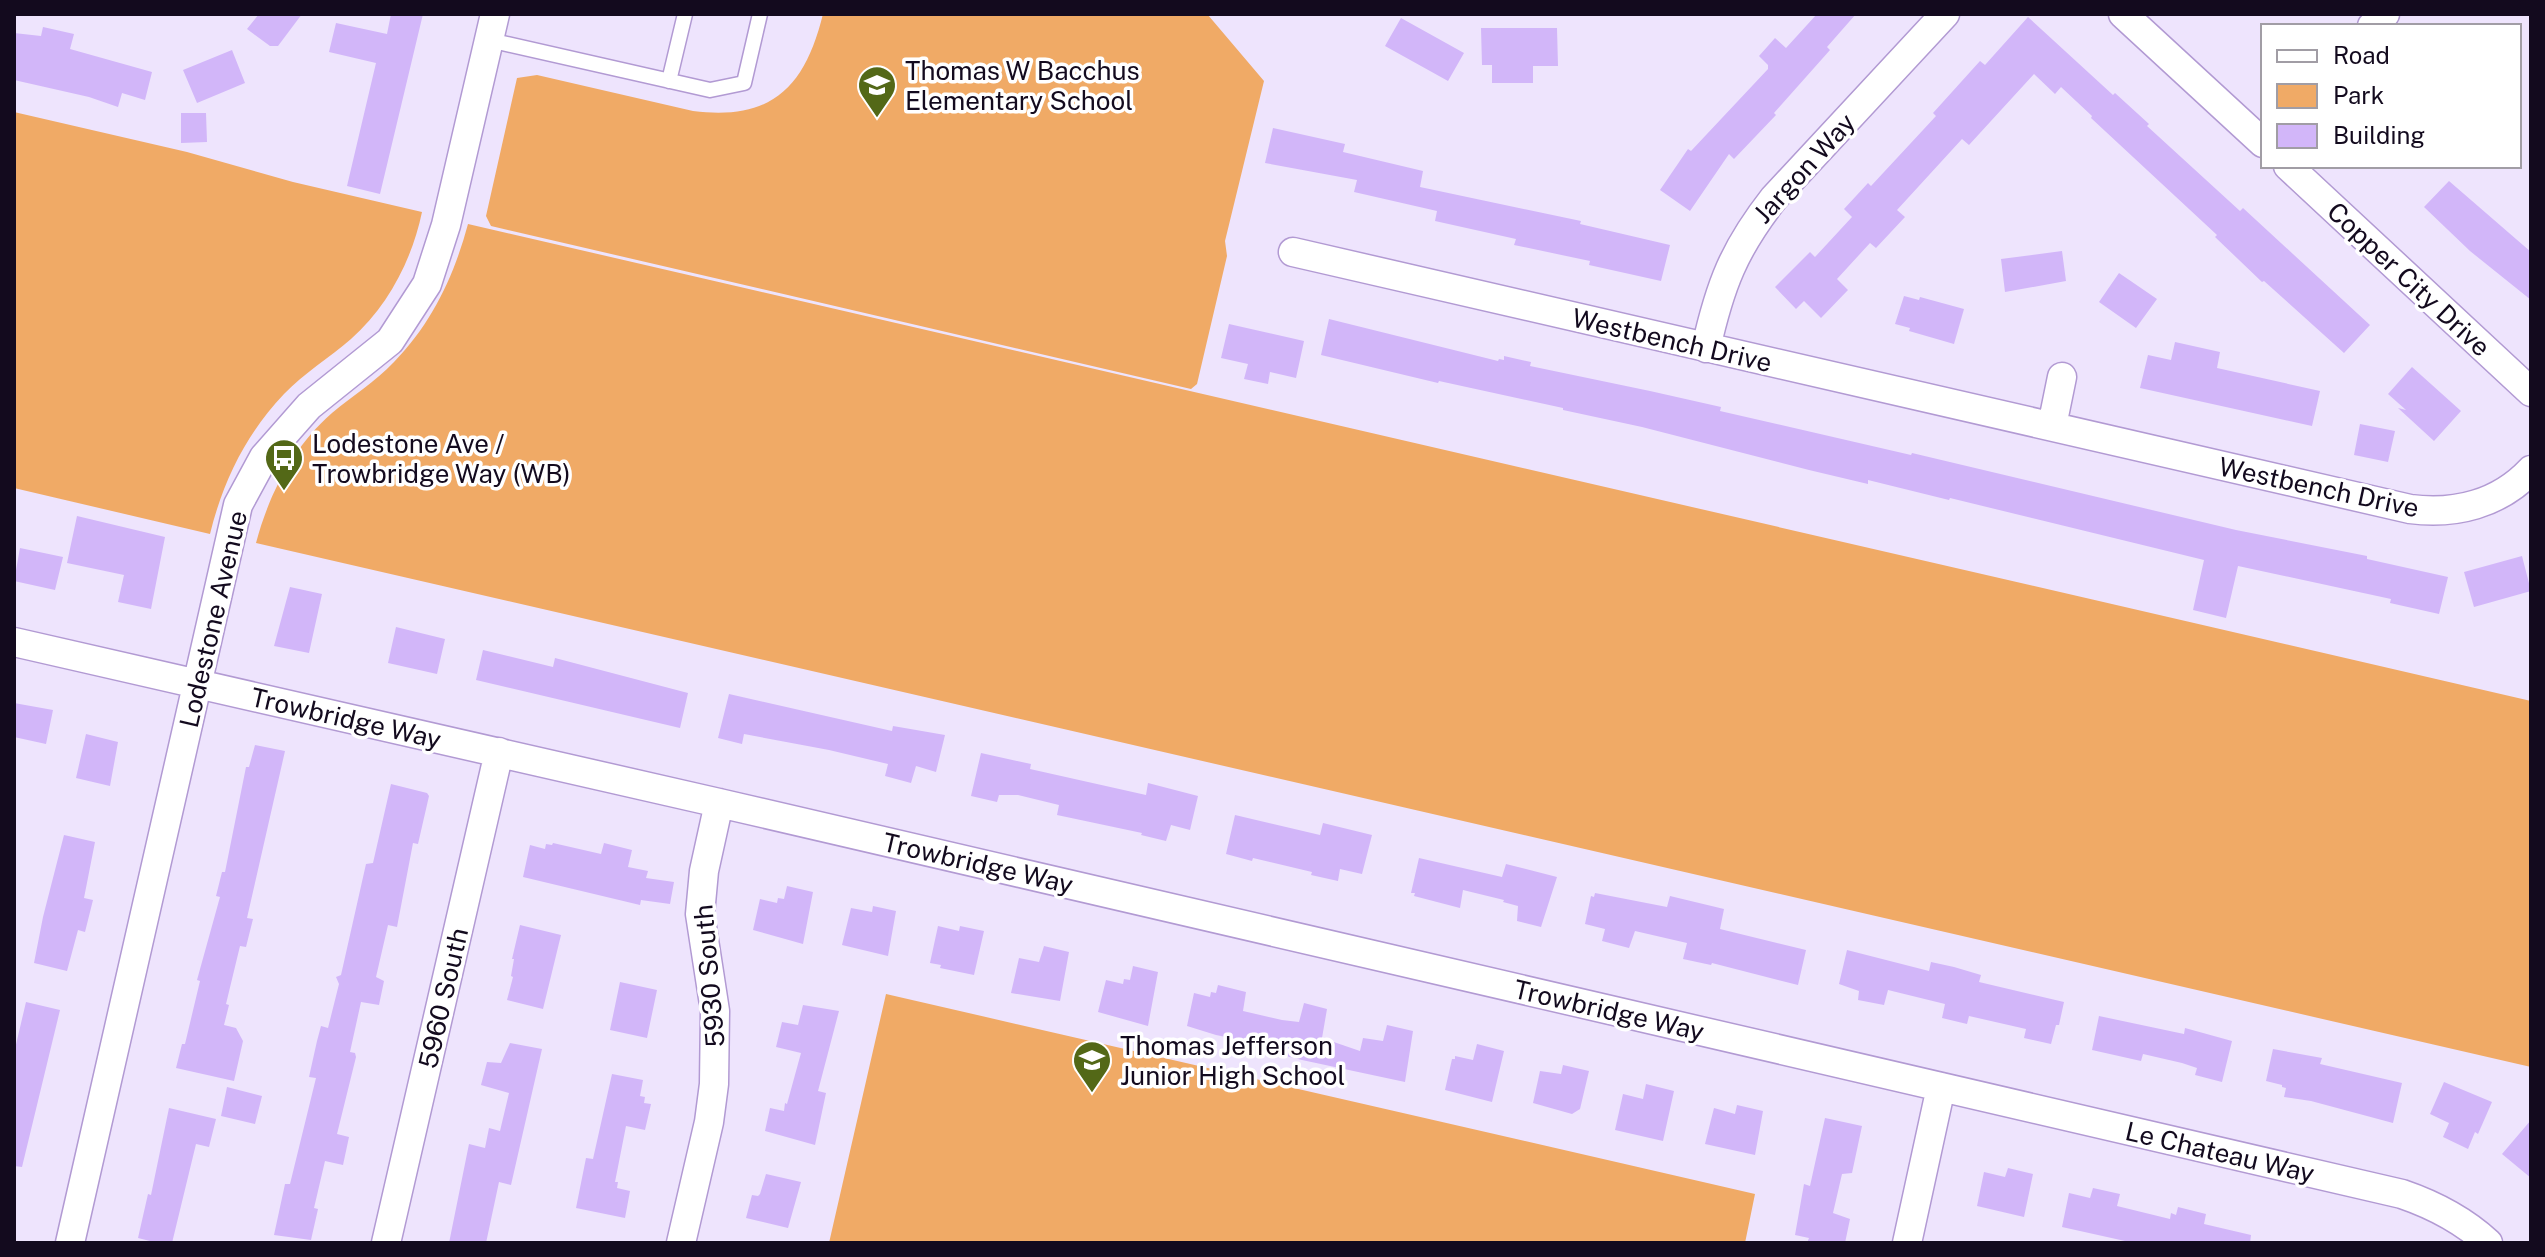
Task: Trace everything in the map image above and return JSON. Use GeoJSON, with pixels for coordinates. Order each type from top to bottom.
{"type":"FeatureCollection","features":[{"type":"Feature","properties":{"kind":"street","name":"Jargon Way"},"geometry":{"type":"LineString","coordinates":[[1706,348],[1724,278],[1752,226],[1774,198],[1945,14]]}},
{"type":"Feature","properties":{"kind":"street"},"geometry":{"type":"LineString","coordinates":[[2123,14],[2261,141]]}},
{"type":"Feature","properties":{"kind":"street","name":"Lodestone Avenue"},"geometry":{"type":"LineString","coordinates":[[70,1243],[238,505],[264,457],[309,406],[390,341],[427,284],[446,225],[492,27]]}},
{"type":"Feature","properties":{"kind":"street","name":"Copper City Drive"},"geometry":{"type":"LineString","coordinates":[[2290,168],[2531,392]]}},
{"type":"Feature","properties":{"kind":"street","name":"Westbench Drive"},"geometry":{"type":"LineString","coordinates":[[1293,252],[2423,511],[2451,511],[2480,504],[2509,489],[2531,470]]}},
{"type":"Feature","properties":{"kind":"street"},"geometry":{"type":"LineString","coordinates":[[2052,426],[2062,377]]}},
{"type":"Feature","properties":{"kind":"street","name":"Trowbridge Way"},"geometry":{"type":"LineString","coordinates":[[14,642],[1941,1087]]}},
{"type":"Feature","properties":{"kind":"street","name":"5960 South"},"geometry":{"type":"LineString","coordinates":[[386,1243],[499,752]]}},
{"type":"Feature","properties":{"kind":"street","name":"5930 South"},"geometry":{"type":"LineString","coordinates":[[681,1243],[709,1122],[714,1084],[717,1049],[715,1011],[700,914],[704,871],[719,803]]}},
{"type":"Feature","properties":{"kind":"street"},"geometry":{"type":"LineString","coordinates":[[1907,1243],[1941,1087]]}},
{"type":"Feature","properties":{"kind":"street","name":"Le Chateau Way"},"geometry":{"type":"LineString","coordinates":[[1941,1087],[2402,1194],[2432,1204],[2458,1218],[2488,1243]]}},
{"type":"Feature","properties":{"kind":"lane"},"geometry":{"type":"LineString","coordinates":[[669,81],[685,14]]}},
{"type":"Feature","properties":{"kind":"lane"},"geometry":{"type":"LineString","coordinates":[[492,27],[669,81],[710,90],[744,83],[760,14]]}},
{"type":"Feature","properties":{"kind":"green space","name":"Thomas W Bacchus Elementary School"},"geometry":{"type":"Polygon","coordinates":[[[823,14],[1208,15],[1264,81],[1225,241],[1227,256],[1197,384],[1191,389],[491,226],[486,216],[517,78],[537,75],[693,111],[721,113],[744,110],[764,104],[781,94],[795,79],[806,61],[823,14]]]}},
{"type":"Feature","properties":{"kind":"green space"},"geometry":{"type":"Polygon","coordinates":[[[14,112],[422,212],[405,265],[376,312],[351,339],[292,386],[258,425],[229,477],[210,534],[14,488],[14,112]]]}},
{"type":"Feature","properties":{"kind":"green space"},"geometry":{"type":"Polygon","coordinates":[[[468,224],[2531,701],[2531,1067],[256,543],[275,489],[294,456],[318,426],[387,369],[420,331],[440,298],[468,224]]]}},
{"type":"Feature","properties":{"kind":"green space","name":"Thomas Jefferson Junior High School"},"geometry":{"type":"Polygon","coordinates":[[[886,994],[1755,1194],[1745,1243],[829,1243],[886,994]]]}},
{"type":"Feature","properties":{"kind":"building"},"geometry":{"type":"Polygon","coordinates":[[[259,14],[302,14],[278,46],[270,46],[247,29],[259,14]]]}},
{"type":"Feature","properties":{"kind":"building"},"geometry":{"type":"Polygon","coordinates":[[[391,14],[423,14],[380,194],[347,186],[376,63],[329,52],[336,23],[387,34],[391,14]]]}},
{"type":"Feature","properties":{"kind":"building"},"geometry":{"type":"Polygon","coordinates":[[[1817,14],[1856,14],[1827,47],[1830,50],[1774,113],[1776,115],[1734,159],[1729,154],[1690,211],[1660,190],[1688,149],[1691,151],[1768,69],[1759,56],[1775,38],[1786,48],[1817,14]]]}},
{"type":"Feature","properties":{"kind":"building"},"geometry":{"type":"Polygon","coordinates":[[[2028,17],[2370,325],[2344,353],[2262,282],[2061,87],[2055,94],[2034,74],[1969,145],[1962,139],[1897,210],[1905,217],[1876,248],[1870,243],[1837,279],[1848,290],[1821,318],[1804,301],[1796,309],[1775,287],[1810,252],[1815,257],[1852,217],[1844,209],[1868,183],[1871,186],[1936,116],[1933,113],[1980,61],[1985,65],[2028,17]]]}},
{"type":"Feature","properties":{"kind":"building"},"geometry":{"type":"Polygon","coordinates":[[[1401,18],[1464,53],[1448,81],[1385,46],[1401,18]]]}},
{"type":"Feature","properties":{"kind":"building"},"geometry":{"type":"Polygon","coordinates":[[[43,27],[74,34],[70,49],[152,72],[145,100],[122,93],[118,107],[14,80],[14,33],[41,36],[43,27]]]}},
{"type":"Feature","properties":{"kind":"building"},"geometry":{"type":"Polygon","coordinates":[[[1481,28],[1557,28],[1558,66],[1533,66],[1533,83],[1492,83],[1492,65],[1482,65],[1481,28]]]}},
{"type":"Feature","properties":{"kind":"building"},"geometry":{"type":"Polygon","coordinates":[[[232,50],[245,83],[197,103],[183,70],[232,50]]]}},
{"type":"Feature","properties":{"kind":"building"},"geometry":{"type":"Polygon","coordinates":[[[181,113],[206,113],[207,142],[181,143],[181,113]]]}},
{"type":"Feature","properties":{"kind":"building"},"geometry":{"type":"Polygon","coordinates":[[[1273,128],[1345,144],[1343,152],[1423,171],[1420,187],[1581,221],[1580,224],[1670,245],[1661,281],[1589,265],[1590,261],[1514,245],[1516,239],[1435,221],[1437,211],[1354,192],[1357,180],[1265,163],[1273,128]]]}},
{"type":"Feature","properties":{"kind":"building"},"geometry":{"type":"Polygon","coordinates":[[[2449,181],[2531,252],[2531,300],[2470,251],[2424,207],[2449,181]]]}},
{"type":"Feature","properties":{"kind":"building"},"geometry":{"type":"Polygon","coordinates":[[[2062,251],[2066,281],[2005,292],[2001,259],[2062,251]]]}},
{"type":"Feature","properties":{"kind":"building"},"geometry":{"type":"Polygon","coordinates":[[[2119,273],[2157,299],[2136,328],[2099,302],[2119,273]]]}},
{"type":"Feature","properties":{"kind":"building"},"geometry":{"type":"Polygon","coordinates":[[[1904,296],[1919,300],[1920,297],[1964,309],[1954,344],[1895,324],[1904,296]]]}},
{"type":"Feature","properties":{"kind":"building"},"geometry":{"type":"Polygon","coordinates":[[[1329,319],[1498,361],[1504,360],[1504,356],[1531,362],[1530,366],[1721,407],[1720,411],[2236,530],[2367,556],[2367,559],[2448,577],[2439,614],[2390,603],[2391,599],[2238,566],[2226,618],[2193,610],[2204,560],[1950,498],[1868,480],[1868,484],[1563,408],[1321,355],[1329,319]]]}},
{"type":"Feature","properties":{"kind":"building"},"geometry":{"type":"Polygon","coordinates":[[[1229,324],[1304,341],[1296,378],[1270,372],[1268,384],[1244,379],[1248,364],[1221,358],[1229,324]]]}},
{"type":"Feature","properties":{"kind":"building"},"geometry":{"type":"Polygon","coordinates":[[[2175,342],[2220,352],[2217,368],[2320,391],[2312,426],[2140,388],[2148,355],[2171,360],[2175,342]]]}},
{"type":"Feature","properties":{"kind":"building"},"geometry":{"type":"Polygon","coordinates":[[[2412,367],[2461,411],[2434,441],[2398,408],[2406,410],[2388,394],[2412,367]]]}},
{"type":"Feature","properties":{"kind":"building"},"geometry":{"type":"Polygon","coordinates":[[[2360,424],[2395,431],[2388,462],[2354,455],[2360,424]]]}},
{"type":"Feature","properties":{"kind":"building"},"geometry":{"type":"Polygon","coordinates":[[[77,516],[165,537],[151,609],[118,602],[124,575],[67,563],[77,516]]]}},
{"type":"Feature","properties":{"kind":"building"},"geometry":{"type":"Polygon","coordinates":[[[20,548],[63,557],[55,590],[14,581],[20,548]]]}},
{"type":"Feature","properties":{"kind":"building"},"geometry":{"type":"Polygon","coordinates":[[[2522,556],[2531,591],[2474,607],[2464,572],[2522,556]]]}},
{"type":"Feature","properties":{"kind":"building"},"geometry":{"type":"Polygon","coordinates":[[[290,587],[322,594],[309,653],[274,646],[290,587]]]}},
{"type":"Feature","properties":{"kind":"building"},"geometry":{"type":"Polygon","coordinates":[[[396,627],[445,639],[437,674],[388,663],[396,627]]]}},
{"type":"Feature","properties":{"kind":"building"},"geometry":{"type":"Polygon","coordinates":[[[483,650],[553,667],[555,658],[688,693],[680,728],[476,680],[483,650]]]}},
{"type":"Feature","properties":{"kind":"building"},"geometry":{"type":"Polygon","coordinates":[[[729,694],[892,731],[893,726],[945,735],[936,772],[916,766],[911,783],[885,776],[888,764],[829,750],[744,734],[742,744],[718,738],[729,694]]]}},
{"type":"Feature","properties":{"kind":"building"},"geometry":{"type":"Polygon","coordinates":[[[14,703],[53,710],[46,744],[14,737],[14,703]]]}},
{"type":"Feature","properties":{"kind":"building"},"geometry":{"type":"Polygon","coordinates":[[[86,734],[118,742],[110,786],[76,778],[86,734]]]}},
{"type":"Feature","properties":{"kind":"building"},"geometry":{"type":"Polygon","coordinates":[[[255,745],[285,751],[247,918],[253,919],[246,947],[240,946],[226,1004],[229,1005],[224,1025],[236,1028],[243,1041],[234,1081],[176,1068],[182,1044],[185,1044],[200,981],[197,980],[220,897],[216,896],[222,872],[225,872],[246,767],[249,767],[255,745]]]}},
{"type":"Feature","properties":{"kind":"building"},"geometry":{"type":"Polygon","coordinates":[[[981,753],[1031,764],[1030,769],[1146,795],[1148,783],[1198,796],[1190,830],[1171,825],[1166,841],[1057,815],[1059,805],[1018,795],[999,795],[997,802],[971,796],[981,753]]]}},
{"type":"Feature","properties":{"kind":"building"},"geometry":{"type":"Polygon","coordinates":[[[391,784],[429,796],[418,844],[413,843],[397,927],[388,925],[376,977],[384,981],[379,1005],[361,1002],[350,1052],[355,1053],[356,1057],[337,1134],[349,1137],[343,1165],[325,1161],[314,1208],[318,1209],[311,1240],[274,1235],[285,1184],[290,1184],[316,1078],[309,1077],[317,1041],[321,1026],[328,1028],[339,984],[336,977],[341,975],[366,864],[373,863],[391,784]]]}},
{"type":"Feature","properties":{"kind":"building"},"geometry":{"type":"Polygon","coordinates":[[[1235,815],[1320,835],[1323,823],[1372,835],[1362,874],[1340,869],[1338,881],[1311,875],[1312,872],[1226,854],[1235,815]]]}},
{"type":"Feature","properties":{"kind":"building"},"geometry":{"type":"Polygon","coordinates":[[[64,835],[95,842],[84,898],[93,900],[85,932],[78,930],[67,971],[34,963],[64,835]]]}},
{"type":"Feature","properties":{"kind":"building"},"geometry":{"type":"Polygon","coordinates":[[[604,843],[632,850],[628,867],[648,871],[646,878],[674,882],[670,904],[641,900],[640,905],[523,877],[530,845],[545,849],[546,844],[601,854],[604,843]]]}},
{"type":"Feature","properties":{"kind":"building"},"geometry":{"type":"Polygon","coordinates":[[[1419,858],[1502,877],[1506,864],[1557,877],[1541,927],[1517,921],[1518,906],[1504,900],[1463,890],[1460,908],[1414,896],[1415,893],[1411,893],[1419,858]]]}},
{"type":"Feature","properties":{"kind":"building"},"geometry":{"type":"Polygon","coordinates":[[[787,886],[813,892],[803,944],[753,930],[760,899],[777,903],[778,898],[784,899],[787,886]]]}},
{"type":"Feature","properties":{"kind":"building"},"geometry":{"type":"Polygon","coordinates":[[[1595,893],[1667,907],[1670,896],[1724,909],[1720,929],[1806,950],[1798,985],[1712,963],[1683,959],[1687,943],[1635,931],[1629,948],[1602,941],[1605,929],[1585,924],[1591,896],[1594,897],[1595,893]]]}},
{"type":"Feature","properties":{"kind":"building"},"geometry":{"type":"Polygon","coordinates":[[[873,906],[896,911],[888,956],[842,945],[851,908],[872,912],[873,906]]]}},
{"type":"Feature","properties":{"kind":"building"},"geometry":{"type":"Polygon","coordinates":[[[520,925],[561,935],[543,1009],[507,1000],[520,925]]]}},
{"type":"Feature","properties":{"kind":"building"},"geometry":{"type":"Polygon","coordinates":[[[938,926],[959,931],[960,926],[984,931],[974,975],[930,963],[938,926]]]}},
{"type":"Feature","properties":{"kind":"building"},"geometry":{"type":"Polygon","coordinates":[[[1044,946],[1069,952],[1060,1001],[1011,993],[1019,958],[1039,962],[1044,946]]]}},
{"type":"Feature","properties":{"kind":"building"},"geometry":{"type":"Polygon","coordinates":[[[1847,950],[1929,971],[1931,962],[1954,967],[1981,975],[1979,982],[2064,1002],[2059,1025],[2056,1025],[2051,1044],[2024,1038],[2026,1029],[1969,1016],[1967,1024],[1942,1018],[1945,1004],[1888,990],[1884,1005],[1858,1000],[1859,991],[1839,984],[1847,950]]]}},
{"type":"Feature","properties":{"kind":"building"},"geometry":{"type":"Polygon","coordinates":[[[1133,966],[1158,972],[1148,1026],[1098,1012],[1106,980],[1123,984],[1124,979],[1130,980],[1133,966]]]}},
{"type":"Feature","properties":{"kind":"building"},"geometry":{"type":"Polygon","coordinates":[[[620,982],[657,990],[647,1038],[610,1030],[620,982]]]}},
{"type":"Feature","properties":{"kind":"building"},"geometry":{"type":"Polygon","coordinates":[[[1218,985],[1246,992],[1243,1011],[1282,1020],[1299,1022],[1304,1003],[1327,1009],[1322,1038],[1360,1051],[1363,1038],[1383,1041],[1387,1025],[1413,1031],[1405,1082],[1270,1052],[1271,1046],[1187,1026],[1194,993],[1210,997],[1211,992],[1216,993],[1218,985]]]}},
{"type":"Feature","properties":{"kind":"building"},"geometry":{"type":"Polygon","coordinates":[[[26,1002],[60,1010],[22,1167],[14,1166],[14,1053],[26,1002]]]}},
{"type":"Feature","properties":{"kind":"building"},"geometry":{"type":"Polygon","coordinates":[[[803,1005],[839,1011],[818,1091],[826,1093],[815,1145],[765,1131],[770,1108],[784,1111],[801,1053],[776,1047],[782,1022],[798,1025],[803,1005]]]}},
{"type":"Feature","properties":{"kind":"building"},"geometry":{"type":"Polygon","coordinates":[[[2099,1016],[2184,1034],[2185,1028],[2232,1041],[2222,1082],[2195,1075],[2197,1068],[2182,1063],[2143,1054],[2141,1061],[2092,1050],[2099,1016]]]}},
{"type":"Feature","properties":{"kind":"building"},"geometry":{"type":"Polygon","coordinates":[[[510,1043],[542,1049],[511,1185],[499,1182],[486,1243],[449,1243],[469,1144],[485,1148],[489,1128],[500,1131],[509,1093],[481,1085],[487,1062],[501,1063],[510,1043]]]}},
{"type":"Feature","properties":{"kind":"building"},"geometry":{"type":"Polygon","coordinates":[[[1477,1044],[1504,1051],[1492,1102],[1445,1090],[1452,1059],[1455,1056],[1473,1060],[1477,1044]]]}},
{"type":"Feature","properties":{"kind":"building"},"geometry":{"type":"Polygon","coordinates":[[[2273,1049],[2322,1058],[2320,1064],[2402,1083],[2393,1123],[2284,1097],[2286,1088],[2266,1081],[2273,1049]]]}},
{"type":"Feature","properties":{"kind":"building"},"geometry":{"type":"Polygon","coordinates":[[[1563,1065],[1589,1071],[1580,1109],[1572,1114],[1533,1103],[1540,1071],[1561,1074],[1563,1065]]]}},
{"type":"Feature","properties":{"kind":"building"},"geometry":{"type":"Polygon","coordinates":[[[612,1074],[643,1080],[640,1096],[645,1097],[644,1103],[651,1104],[645,1130],[626,1126],[615,1182],[618,1182],[617,1188],[630,1191],[625,1218],[576,1208],[586,1158],[593,1159],[612,1074]]]}},
{"type":"Feature","properties":{"kind":"building"},"geometry":{"type":"Polygon","coordinates":[[[2444,1082],[2492,1102],[2468,1149],[2443,1137],[2449,1123],[2430,1114],[2444,1082]]]}},
{"type":"Feature","properties":{"kind":"building"},"geometry":{"type":"Polygon","coordinates":[[[1646,1084],[1674,1091],[1663,1141],[1615,1130],[1623,1094],[1643,1099],[1646,1084]]]}},
{"type":"Feature","properties":{"kind":"building"},"geometry":{"type":"Polygon","coordinates":[[[227,1087],[262,1096],[255,1124],[221,1116],[227,1087]]]}},
{"type":"Feature","properties":{"kind":"building"},"geometry":{"type":"Polygon","coordinates":[[[1737,1105],[1763,1111],[1755,1155],[1705,1144],[1714,1108],[1735,1114],[1737,1105]]]}},
{"type":"Feature","properties":{"kind":"building"},"geometry":{"type":"Polygon","coordinates":[[[169,1108],[216,1119],[209,1147],[196,1144],[172,1243],[158,1243],[138,1238],[148,1194],[151,1195],[169,1108]]]}},
{"type":"Feature","properties":{"kind":"building"},"geometry":{"type":"Polygon","coordinates":[[[1825,1118],[1862,1126],[1852,1173],[1842,1174],[1833,1213],[1850,1219],[1845,1243],[1807,1243],[1809,1238],[1795,1235],[1804,1184],[1810,1186],[1825,1118]]]}},
{"type":"Feature","properties":{"kind":"building"},"geometry":{"type":"Polygon","coordinates":[[[2531,1120],[2531,1178],[2502,1154],[2531,1120]]]}},
{"type":"Feature","properties":{"kind":"building"},"geometry":{"type":"Polygon","coordinates":[[[2008,1168],[2033,1174],[2024,1217],[1977,1206],[1984,1172],[2005,1177],[2008,1168]]]}},
{"type":"Feature","properties":{"kind":"building"},"geometry":{"type":"Polygon","coordinates":[[[766,1174],[801,1182],[788,1228],[746,1218],[752,1195],[760,1194],[766,1174]]]}},
{"type":"Feature","properties":{"kind":"building"},"geometry":{"type":"Polygon","coordinates":[[[2093,1188],[2120,1194],[2117,1206],[2170,1219],[2171,1213],[2176,1215],[2178,1207],[2206,1214],[2204,1224],[2251,1235],[2250,1243],[2134,1243],[2062,1227],[2069,1193],[2090,1198],[2093,1188]]]}},
{"type":"Feature","properties":{"kind":"place","name":"Thomas W Bacchus Elementary School"},"geometry":{"type":"Point","coordinates":[877,119]}},
{"type":"Feature","properties":{"kind":"place","name":"Lodestone Ave / Trowbridge Way (WB)"},"geometry":{"type":"Point","coordinates":[284,492]}},
{"type":"Feature","properties":{"kind":"place","name":"Thomas Jefferson Junior High School"},"geometry":{"type":"Point","coordinates":[1092,1094]}}]}
